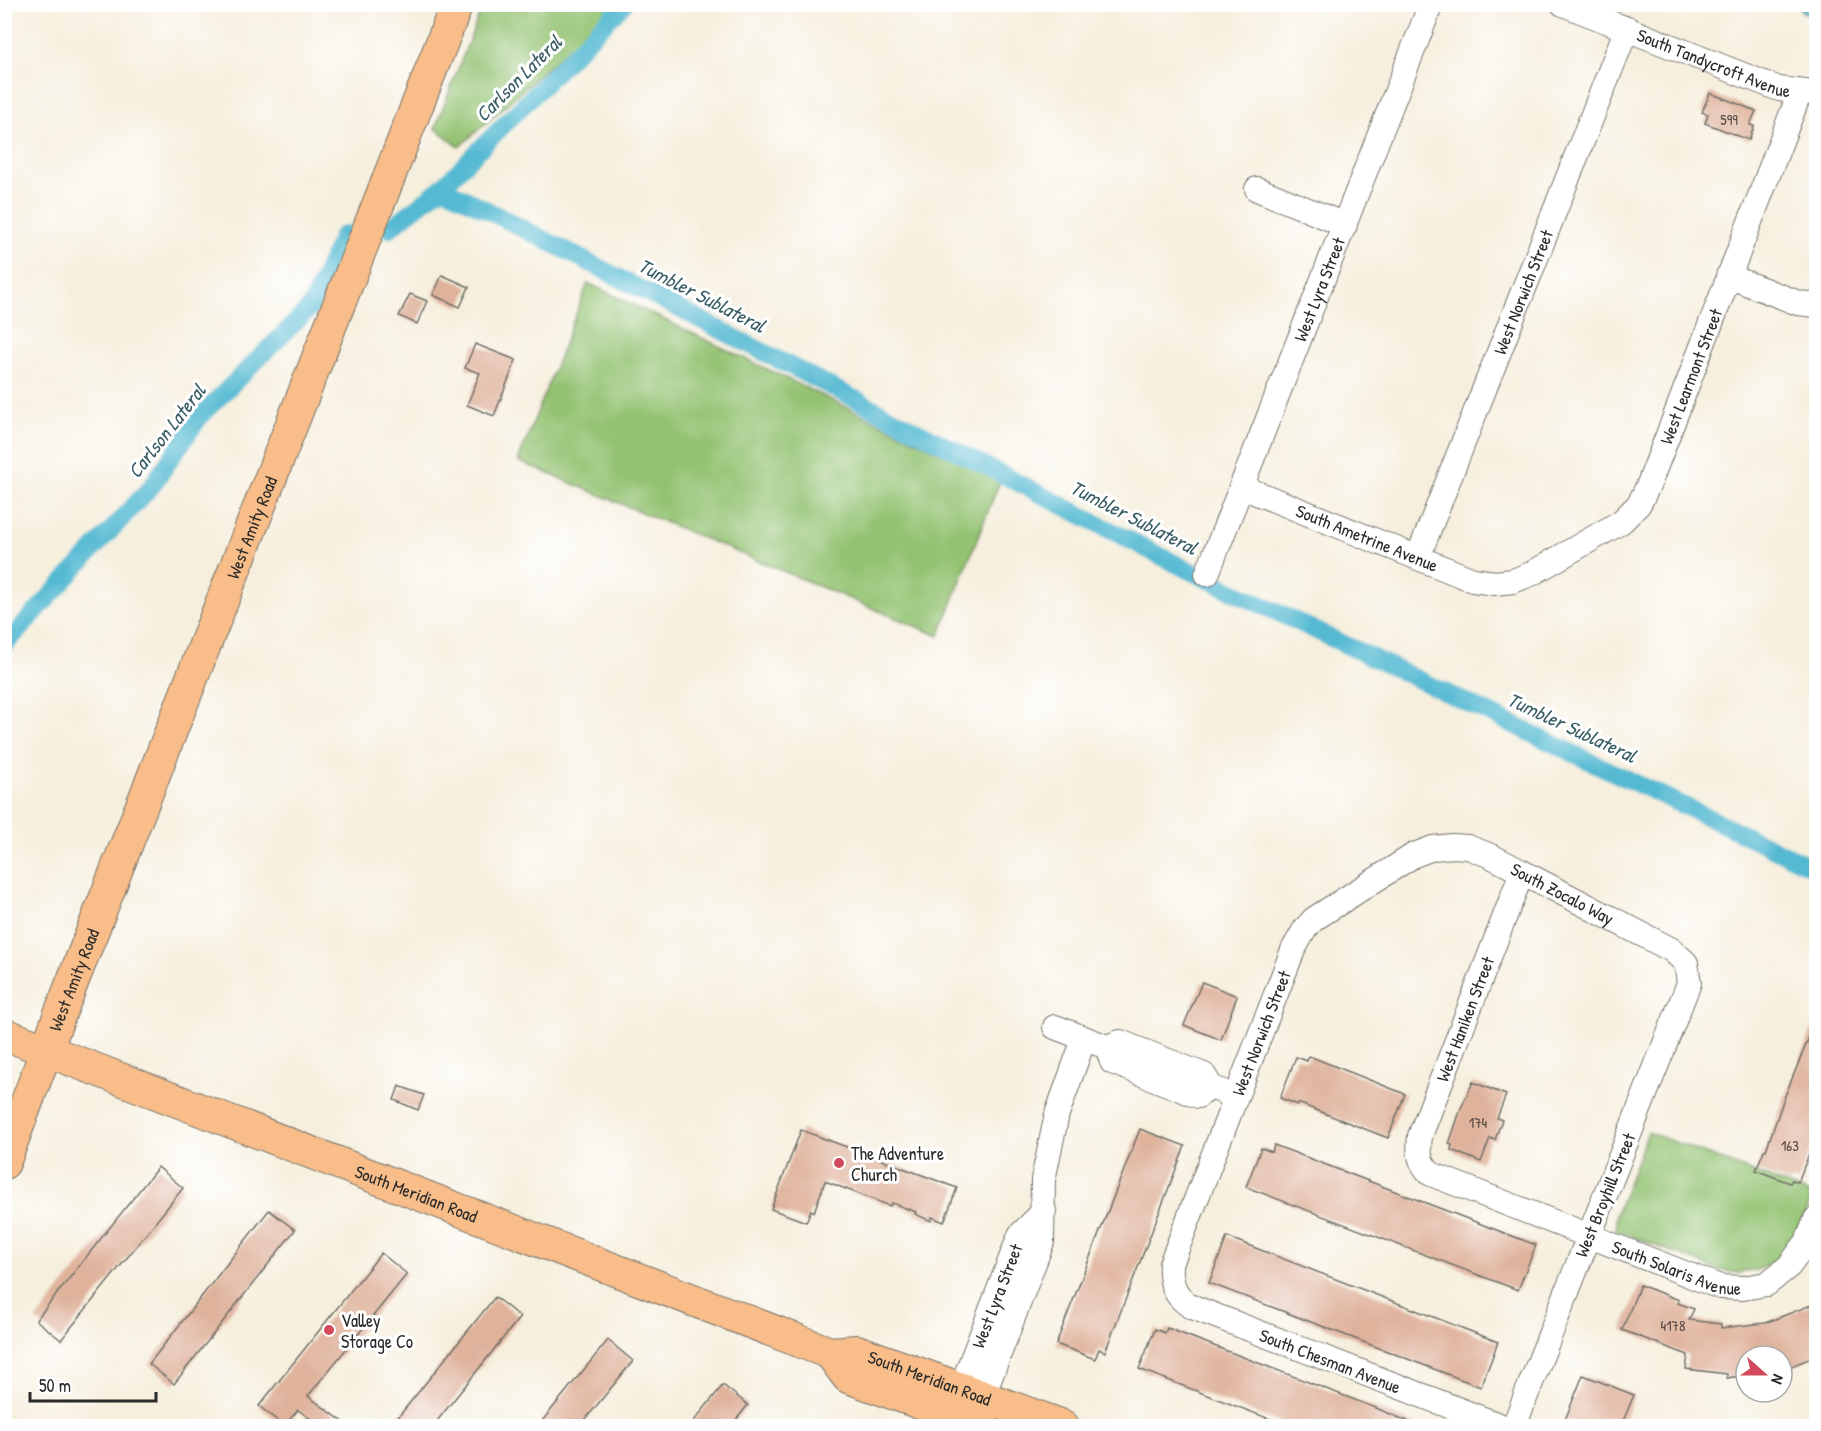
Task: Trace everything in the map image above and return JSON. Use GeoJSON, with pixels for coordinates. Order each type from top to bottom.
{"type":"FeatureCollection","features":[{"type":"Feature","properties":{"kind":"main road","name":"West Amity Road"},"geometry":{"type":"LineString","coordinates":[[4,1163],[46,1050],[457,4]]}},
{"type":"Feature","properties":{"kind":"main road","name":"South Meridian Road"},"geometry":{"type":"LineString","coordinates":[[4,1034],[833,1358],[857,1351],[972,1407],[1063,1426]]}},
{"type":"Feature","properties":{"kind":"main road"},"geometry":{"type":"LineString","coordinates":[[972,1407],[963,1413],[970,1409],[1021,1426]]}},
{"type":"Feature","properties":{"kind":"street","name":"West Lyra Street"},"geometry":{"type":"LineString","coordinates":[[1207,574],[1431,4]]}},
{"type":"Feature","properties":{"kind":"street","name":"South Tandycroft Avenue"},"geometry":{"type":"LineString","coordinates":[[1563,4],[1779,88],[1808,93]]}},
{"type":"Feature","properties":{"kind":"street","name":"West Norwich Street"},"geometry":{"type":"LineString","coordinates":[[1418,557],[1627,28]]}},
{"type":"Feature","properties":{"kind":"street","name":"West Learmont Street"},"geometry":{"type":"LineString","coordinates":[[1495,583],[1513,581],[1531,574],[1621,522],[1639,504],[1649,484],[1728,276],[1808,93]]}},
{"type":"Feature","properties":{"kind":"street"},"geometry":{"type":"LineString","coordinates":[[1257,189],[1345,225]]}},
{"type":"Feature","properties":{"kind":"street"},"geometry":{"type":"LineString","coordinates":[[1728,276],[1798,303],[1816,305]]}},
{"type":"Feature","properties":{"kind":"street","name":"South Ametrine Avenue"},"geometry":{"type":"LineString","coordinates":[[1242,487],[1473,580],[1495,583]]}},
{"type":"Feature","properties":{"kind":"street","name":"South Zocalo Way"},"geometry":{"type":"LineString","coordinates":[[1433,848],[1468,847],[1485,853],[1672,950],[1686,963]]}},
{"type":"Feature","properties":{"kind":"street","name":"West Norwich Street"},"geometry":{"type":"LineString","coordinates":[[1170,1282],[1171,1264],[1234,1096],[1293,950],[1305,929],[1324,911],[1414,855],[1433,848]]}},
{"type":"Feature","properties":{"kind":"street","name":"West Haniken Street"},"geometry":{"type":"LineString","coordinates":[[1423,1167],[1418,1151],[1420,1136],[1522,872]]}},
{"type":"Feature","properties":{"kind":"street","name":"West Broyhill Street"},"geometry":{"type":"LineString","coordinates":[[1514,1426],[1689,983],[1686,963]]}},
{"type":"Feature","properties":{"kind":"street"},"geometry":{"type":"LineString","coordinates":[[1055,1027],[1107,1047],[1120,1042],[1204,1075],[1211,1087],[1234,1096]]}},
{"type":"Feature","properties":{"kind":"street","name":"West Lyra Street"},"geometry":{"type":"LineString","coordinates":[[972,1407],[1020,1235],[1044,1211],[1043,1180],[1056,1114],[1084,1038]]}},
{"type":"Feature","properties":{"kind":"street","name":"South Solaris Avenue"},"geometry":{"type":"LineString","coordinates":[[1423,1167],[1431,1174],[1720,1287],[1743,1288],[1767,1284],[1789,1266],[1807,1242],[1816,1219]]}},
{"type":"Feature","properties":{"kind":"street","name":"South Chesman Avenue"},"geometry":{"type":"LineString","coordinates":[[1170,1282],[1179,1299],[1190,1306],[1501,1426]]}},
{"type":"Feature","properties":{"kind":"green space"},"geometry":{"type":"Polygon","coordinates":[[[483,5],[617,5],[459,147],[435,128],[483,5]]]}},
{"type":"Feature","properties":{"kind":"green space"},"geometry":{"type":"Polygon","coordinates":[[[588,283],[1000,481],[939,636],[518,461],[588,283]]]}},
{"type":"Feature","properties":{"kind":"green space"},"geometry":{"type":"Polygon","coordinates":[[[1648,1132],[1813,1195],[1796,1238],[1786,1253],[1757,1270],[1739,1273],[1718,1270],[1616,1230],[1616,1214],[1648,1132]]]}},
{"type":"Feature","properties":{"kind":"water"},"geometry":{"type":"Polygon","coordinates":[[[1803,5],[1816,5],[1816,17],[1801,11],[1803,5]]]}},
{"type":"Feature","properties":{"kind":"building"},"geometry":{"type":"Polygon","coordinates":[[[1710,93],[1756,111],[1750,125],[1754,126],[1749,140],[1705,123],[1708,114],[1702,112],[1710,93]]]}},
{"type":"Feature","properties":{"kind":"building"},"geometry":{"type":"Polygon","coordinates":[[[442,275],[469,287],[460,307],[433,295],[442,275]]]}},
{"type":"Feature","properties":{"kind":"building"},"geometry":{"type":"Polygon","coordinates":[[[410,294],[427,301],[417,324],[399,316],[410,294]]]}},
{"type":"Feature","properties":{"kind":"building"},"geometry":{"type":"Polygon","coordinates":[[[475,344],[516,360],[494,416],[467,405],[480,373],[465,368],[475,344]]]}},
{"type":"Feature","properties":{"kind":"building"},"geometry":{"type":"Polygon","coordinates":[[[1202,982],[1237,996],[1221,1040],[1184,1025],[1202,982]]]}},
{"type":"Feature","properties":{"kind":"building"},"geometry":{"type":"Polygon","coordinates":[[[1816,1020],[1816,1136],[1798,1182],[1792,1180],[1790,1183],[1756,1170],[1766,1150],[1816,1020]]]}},
{"type":"Feature","properties":{"kind":"building"},"geometry":{"type":"Polygon","coordinates":[[[1309,1056],[1405,1094],[1388,1138],[1280,1098],[1296,1057],[1307,1061],[1309,1056]]]}},
{"type":"Feature","properties":{"kind":"building"},"geometry":{"type":"Polygon","coordinates":[[[1473,1082],[1506,1095],[1497,1118],[1502,1120],[1495,1140],[1490,1138],[1481,1162],[1451,1150],[1452,1145],[1449,1144],[1461,1108],[1473,1082]]]}},
{"type":"Feature","properties":{"kind":"building"},"geometry":{"type":"Polygon","coordinates":[[[399,1086],[424,1095],[418,1110],[394,1100],[399,1086]]]}},
{"type":"Feature","properties":{"kind":"building"},"geometry":{"type":"Polygon","coordinates":[[[1140,1129],[1185,1146],[1105,1352],[1099,1349],[1095,1359],[1056,1344],[1140,1129]]]}},
{"type":"Feature","properties":{"kind":"building"},"geometry":{"type":"Polygon","coordinates":[[[801,1130],[957,1188],[944,1222],[932,1217],[931,1221],[915,1214],[916,1212],[892,1203],[890,1206],[825,1181],[814,1212],[811,1210],[806,1222],[771,1209],[801,1130]]]}},
{"type":"Feature","properties":{"kind":"building"},"geometry":{"type":"Polygon","coordinates":[[[1274,1145],[1536,1245],[1518,1290],[1246,1187],[1261,1148],[1272,1152],[1274,1145]]]}},
{"type":"Feature","properties":{"kind":"building"},"geometry":{"type":"Polygon","coordinates":[[[158,1167],[183,1188],[61,1340],[36,1320],[158,1167]]]}},
{"type":"Feature","properties":{"kind":"building"},"geometry":{"type":"Polygon","coordinates":[[[269,1210],[295,1230],[174,1384],[149,1364],[269,1210]]]}},
{"type":"Feature","properties":{"kind":"building"},"geometry":{"type":"Polygon","coordinates":[[[1227,1237],[1498,1342],[1481,1387],[1209,1283],[1227,1237]]]}},
{"type":"Feature","properties":{"kind":"building"},"geometry":{"type":"Polygon","coordinates":[[[381,1253],[407,1274],[308,1396],[349,1426],[321,1426],[298,1410],[284,1426],[259,1406],[381,1253]]]}},
{"type":"Feature","properties":{"kind":"building"},"geometry":{"type":"Polygon","coordinates":[[[1640,1285],[1679,1300],[1678,1303],[1694,1309],[1689,1320],[1721,1324],[1721,1328],[1765,1323],[1816,1303],[1816,1356],[1794,1365],[1794,1344],[1734,1344],[1734,1377],[1727,1378],[1727,1374],[1686,1369],[1688,1355],[1622,1330],[1640,1285]]]}},
{"type":"Feature","properties":{"kind":"building"},"geometry":{"type":"Polygon","coordinates":[[[495,1297],[520,1317],[433,1426],[391,1426],[495,1297]]]}},
{"type":"Feature","properties":{"kind":"building"},"geometry":{"type":"Polygon","coordinates":[[[1167,1328],[1419,1426],[1288,1426],[1139,1369],[1155,1329],[1165,1333],[1167,1328]]]}},
{"type":"Feature","properties":{"kind":"building"},"geometry":{"type":"Polygon","coordinates":[[[608,1340],[633,1361],[580,1426],[538,1426],[608,1340]]]}},
{"type":"Feature","properties":{"kind":"building"},"geometry":{"type":"Polygon","coordinates":[[[1583,1375],[1634,1395],[1621,1426],[1581,1426],[1565,1420],[1583,1375]]]}},
{"type":"Feature","properties":{"kind":"building"},"geometry":{"type":"Polygon","coordinates":[[[723,1385],[748,1405],[731,1426],[690,1426],[723,1385]]]}},
{"type":"Feature","properties":{"kind":"waterway","name":"Carlson Lateral"},"geometry":{"type":"LineString","coordinates":[[389,229],[442,187],[624,4]]}},
{"type":"Feature","properties":{"kind":"waterway","name":"Tumbler Sublateral"},"geometry":{"type":"LineString","coordinates":[[442,187],[1184,568],[1808,865],[1816,862]]}},
{"type":"Feature","properties":{"kind":"waterway","name":"Carlson Lateral"},"geometry":{"type":"LineString","coordinates":[[4,646],[151,487],[201,415],[310,308],[342,236],[346,234]]}},
{"type":"Feature","properties":{"kind":"place","name":"The Adventure Church"},"geometry":{"type":"Point","coordinates":[839,1163]}},
{"type":"Feature","properties":{"kind":"place","name":"Valley Storage Co"},"geometry":{"type":"Point","coordinates":[329,1330]}}]}
